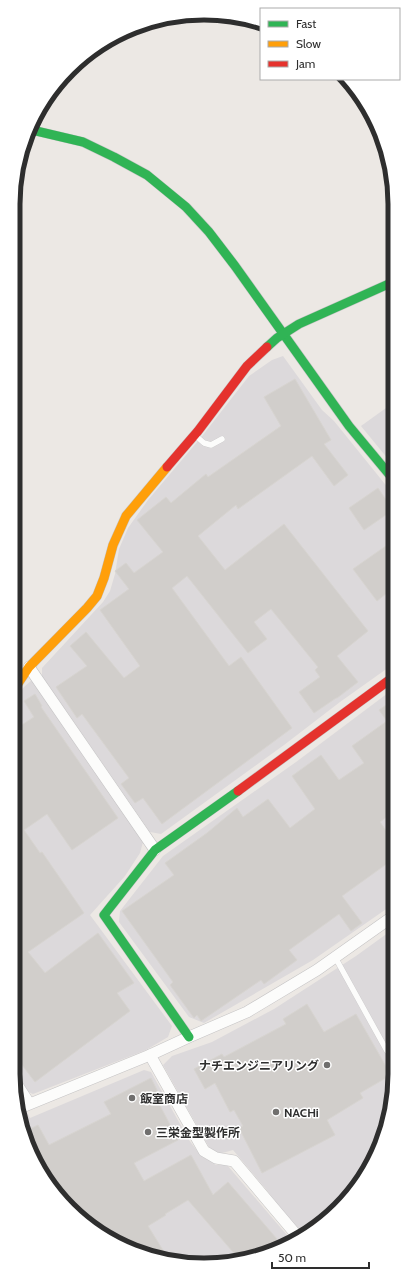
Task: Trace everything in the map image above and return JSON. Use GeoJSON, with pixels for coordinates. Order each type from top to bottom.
{"type":"FeatureCollection","features":[{"type":"Feature","properties":{"kind":"street"},"geometry":{"type":"LineString","coordinates":[[35,131],[83,142],[114,157],[165,189],[186,207],[209,232],[284,333],[349,426],[388,473]]}},
{"type":"Feature","properties":{"kind":"street"},"geometry":{"type":"LineString","coordinates":[[20,680],[29,667],[97,596],[104,578],[113,545],[126,516],[194,434],[247,366],[270,344],[299,324],[388,284]]}},
{"type":"Feature","properties":{"kind":"street"},"geometry":{"type":"LineString","coordinates":[[29,667],[155,850]]}},
{"type":"Feature","properties":{"kind":"street"},"geometry":{"type":"LineString","coordinates":[[189,1037],[104,915],[155,850],[290,754],[388,681]]}},
{"type":"Feature","properties":{"kind":"street"},"geometry":{"type":"LineString","coordinates":[[24,1105],[150,1055],[247,1012],[317,970],[388,920]]}},
{"type":"Feature","properties":{"kind":"street"},"geometry":{"type":"LineString","coordinates":[[150,1055],[204,1151],[216,1158],[234,1161],[295,1233]]}},
{"type":"Feature","properties":{"kind":"lane"},"geometry":{"type":"LineString","coordinates":[[194,434],[204,443],[210,445],[222,439]]}},
{"type":"Feature","properties":{"kind":"lane"},"geometry":{"type":"LineString","coordinates":[[335,957],[387,1051]]}},
{"type":"Feature","properties":{"kind":"shaded area"},"geometry":{"type":"Polygon","coordinates":[[[283,356],[322,410],[334,421],[388,488],[388,668],[161,834],[150,832],[42,676],[42,668],[103,602],[110,591],[115,574],[119,549],[128,528],[148,500],[203,435],[249,376],[272,360],[283,356]]]}},
{"type":"Feature","properties":{"kind":"shaded area"},"geometry":{"type":"Polygon","coordinates":[[[388,407],[388,459],[361,426],[388,407]]]}},
{"type":"Feature","properties":{"kind":"shaded area"},"geometry":{"type":"Polygon","coordinates":[[[32,680],[143,842],[140,853],[125,876],[90,915],[172,1026],[168,1037],[146,1050],[33,1094],[24,1090],[20,1083],[20,693],[32,680]]]}},
{"type":"Feature","properties":{"kind":"shaded area"},"geometry":{"type":"Polygon","coordinates":[[[388,693],[388,908],[313,960],[204,1023],[189,1017],[119,922],[120,911],[163,856],[296,762],[388,693]]]}},
{"type":"Feature","properties":{"kind":"shaded area"},"geometry":{"type":"Polygon","coordinates":[[[388,933],[388,1086],[382,1122],[369,1155],[350,1186],[334,1204],[316,1220],[299,1231],[233,1150],[219,1154],[209,1147],[163,1065],[172,1056],[212,1042],[274,1009],[356,956],[388,933]]]}},
{"type":"Feature","properties":{"kind":"shaded area"},"geometry":{"type":"Polygon","coordinates":[[[144,1070],[151,1072],[189,1140],[201,1156],[216,1165],[227,1165],[289,1237],[252,1252],[216,1258],[192,1258],[156,1252],[123,1239],[92,1220],[74,1204],[58,1186],[45,1166],[34,1144],[26,1122],[23,1105],[30,1118],[144,1070]]]}},
{"type":"Feature","properties":{"kind":"building"},"geometry":{"type":"Polygon","coordinates":[[[295,379],[331,440],[324,444],[348,475],[334,486],[312,456],[238,509],[236,505],[198,536],[225,570],[284,524],[368,631],[337,656],[358,682],[314,713],[299,692],[320,677],[315,670],[318,667],[271,609],[254,622],[267,639],[248,653],[187,576],[172,588],[229,666],[241,657],[292,728],[162,824],[143,798],[135,803],[121,784],[129,778],[82,714],[77,718],[56,687],[87,666],[70,646],[86,632],[124,678],[140,666],[100,610],[129,589],[115,571],[126,563],[134,573],[163,552],[137,520],[166,497],[171,503],[206,474],[208,477],[281,426],[264,397],[295,379]]]}},
{"type":"Feature","properties":{"kind":"building"},"geometry":{"type":"Polygon","coordinates":[[[378,488],[388,503],[388,513],[364,530],[349,508],[378,488]]]}},
{"type":"Feature","properties":{"kind":"building"},"geometry":{"type":"Polygon","coordinates":[[[388,544],[388,592],[377,601],[353,569],[388,544]]]}},
{"type":"Feature","properties":{"kind":"building"},"geometry":{"type":"Polygon","coordinates":[[[35,694],[42,706],[41,707],[118,818],[72,850],[47,814],[24,830],[40,853],[42,852],[84,913],[28,952],[45,973],[98,933],[134,983],[117,993],[130,1011],[35,1082],[20,1062],[20,726],[34,717],[24,701],[35,694]]]}},
{"type":"Feature","properties":{"kind":"building"},"geometry":{"type":"Polygon","coordinates":[[[388,704],[388,816],[380,822],[388,833],[388,863],[342,896],[362,923],[351,931],[339,914],[289,950],[297,960],[264,984],[261,980],[201,1021],[197,1015],[194,1018],[170,985],[173,982],[122,911],[174,875],[165,863],[207,833],[237,808],[243,817],[268,799],[290,828],[315,809],[292,776],[321,755],[339,780],[364,763],[352,746],[387,721],[379,710],[388,704]]]}},
{"type":"Feature","properties":{"kind":"building"},"geometry":{"type":"Polygon","coordinates":[[[307,1004],[324,1032],[356,1014],[388,1070],[388,1077],[360,1093],[363,1098],[327,1120],[335,1135],[262,1173],[239,1128],[243,1126],[234,1110],[230,1112],[215,1083],[205,1089],[194,1069],[222,1054],[224,1057],[286,1024],[283,1019],[307,1004]]]}},
{"type":"Feature","properties":{"kind":"building"},"geometry":{"type":"Polygon","coordinates":[[[151,1078],[159,1094],[155,1096],[178,1140],[134,1163],[144,1181],[191,1155],[213,1195],[228,1182],[277,1239],[270,1245],[252,1252],[235,1255],[188,1200],[148,1226],[165,1253],[156,1252],[123,1239],[92,1220],[74,1204],[51,1176],[39,1155],[29,1130],[38,1125],[49,1145],[111,1114],[104,1102],[151,1078]]]}},
{"type":"Feature","properties":{"kind":"traffic: fast"},"geometry":{"type":"LineString","coordinates":[[35,131],[83,142],[114,157],[147,175],[186,207],[209,232],[235,266],[349,426],[388,473]]}},
{"type":"Feature","properties":{"kind":"traffic: fast"},"geometry":{"type":"LineString","coordinates":[[267,347],[277,338],[299,324],[388,284]]}},
{"type":"Feature","properties":{"kind":"traffic: fast"},"geometry":{"type":"LineString","coordinates":[[189,1037],[104,915],[155,850],[238,791]]}},
{"type":"Feature","properties":{"kind":"traffic: slow"},"geometry":{"type":"LineString","coordinates":[[20,680],[29,667],[97,596],[104,578],[113,545],[126,516],[167,467]]}},
{"type":"Feature","properties":{"kind":"traffic: jam"},"geometry":{"type":"LineString","coordinates":[[167,467],[198,431],[247,366],[267,347]]}},
{"type":"Feature","properties":{"kind":"traffic: jam"},"geometry":{"type":"LineString","coordinates":[[238,791],[388,681]]}},
{"type":"Feature","properties":{"kind":"place","name":"ナチエンジニアリング"},"geometry":{"type":"Point","coordinates":[327,1065]}},
{"type":"Feature","properties":{"kind":"place","name":"飯室商店"},"geometry":{"type":"Point","coordinates":[132,1098]}},
{"type":"Feature","properties":{"kind":"place","name":"NACHi"},"geometry":{"type":"Point","coordinates":[276,1112]}},
{"type":"Feature","properties":{"kind":"place","name":"三栄金型製作所"},"geometry":{"type":"Point","coordinates":[148,1132]}}]}
